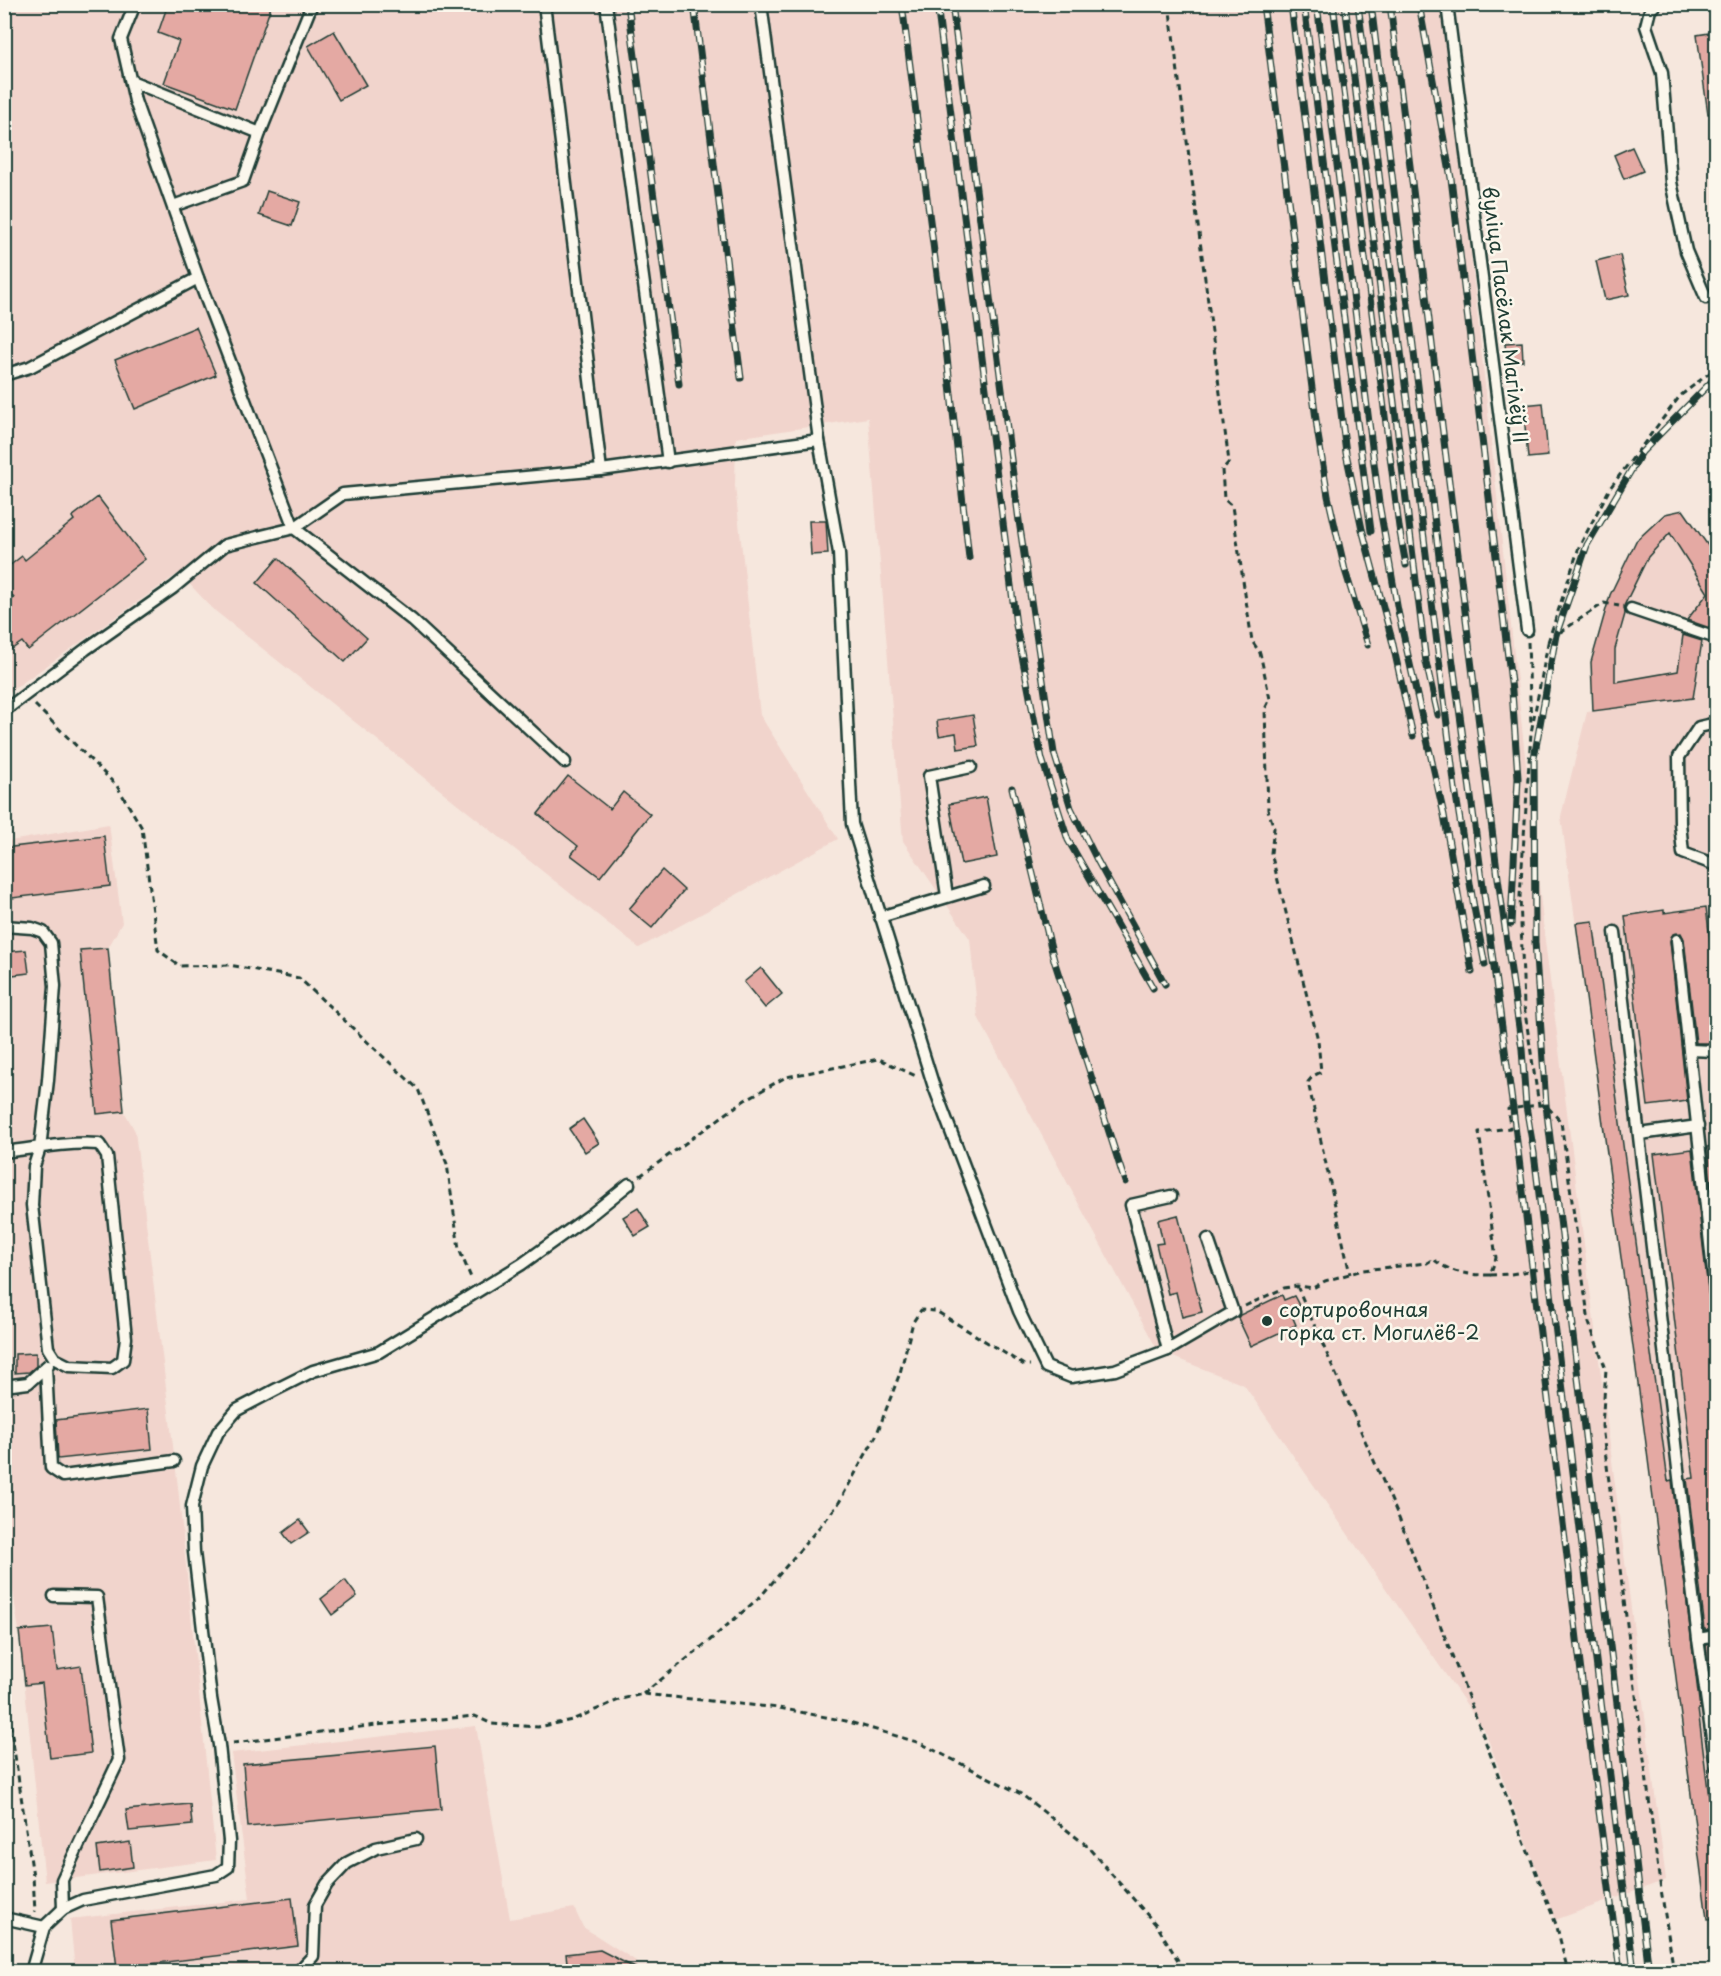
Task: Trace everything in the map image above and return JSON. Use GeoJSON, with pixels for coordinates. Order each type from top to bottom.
{"type":"FeatureCollection","features":[{"type":"Feature","properties":{"kind":"lane"},"geometry":{"type":"LineString","coordinates":[[135,4],[121,39],[135,101],[198,278],[294,528],[412,620],[565,762]]}},
{"type":"Feature","properties":{"kind":"lane"},"geometry":{"type":"LineString","coordinates":[[173,206],[243,181],[312,4]]}},
{"type":"Feature","properties":{"kind":"lane"},"geometry":{"type":"LineString","coordinates":[[544,4],[602,470]]}},
{"type":"Feature","properties":{"kind":"lane"},"geometry":{"type":"LineString","coordinates":[[606,4],[668,462]]}},
{"type":"Feature","properties":{"kind":"lane"},"geometry":{"type":"LineString","coordinates":[[761,4],[819,440],[839,553],[852,824],[933,1084],[1019,1311],[1046,1366],[1071,1377],[1115,1370],[1168,1350],[1233,1312],[1208,1239]]}},
{"type":"Feature","properties":{"kind":"lane","name":"вуліца Пасёлак Магілёў II"},"geometry":{"type":"LineString","coordinates":[[1447,4],[1527,630]]}},
{"type":"Feature","properties":{"kind":"lane"},"geometry":{"type":"LineString","coordinates":[[1656,4],[1650,10],[1646,26],[1662,73],[1671,182],[1686,251],[1706,298]]}},
{"type":"Feature","properties":{"kind":"lane"},"geometry":{"type":"LineString","coordinates":[[131,81],[260,133]]}},
{"type":"Feature","properties":{"kind":"lane"},"geometry":{"type":"LineString","coordinates":[[4,375],[30,368],[198,278]]}},
{"type":"Feature","properties":{"kind":"lane"},"geometry":{"type":"LineString","coordinates":[[4,711],[172,588],[225,545],[294,528],[343,494],[602,470],[819,440]]}},
{"type":"Feature","properties":{"kind":"lane"},"geometry":{"type":"LineString","coordinates":[[1631,609],[1716,638]]}},
{"type":"Feature","properties":{"kind":"lane"},"geometry":{"type":"LineString","coordinates":[[1716,723],[1699,727],[1679,757],[1683,853],[1716,865]]}},
{"type":"Feature","properties":{"kind":"lane"},"geometry":{"type":"LineString","coordinates":[[947,896],[929,776],[971,767]]}},
{"type":"Feature","properties":{"kind":"lane"},"geometry":{"type":"LineString","coordinates":[[880,917],[984,886]]}},
{"type":"Feature","properties":{"kind":"lane"},"geometry":{"type":"LineString","coordinates":[[4,926],[32,928],[43,932],[51,944],[55,986],[51,1059],[40,1148],[34,1166],[32,1205],[48,1348],[55,1359],[69,1366],[112,1368],[123,1360],[126,1338],[106,1156],[99,1144],[76,1143],[40,1148],[4,1152]]}},
{"type":"Feature","properties":{"kind":"lane"},"geometry":{"type":"LineString","coordinates":[[1616,932],[1698,1639],[1716,1766]]}},
{"type":"Feature","properties":{"kind":"lane"},"geometry":{"type":"LineString","coordinates":[[1677,940],[1716,1299]]}},
{"type":"Feature","properties":{"kind":"lane"},"geometry":{"type":"LineString","coordinates":[[1689,1050],[1716,1051]]}},
{"type":"Feature","properties":{"kind":"lane"},"geometry":{"type":"LineString","coordinates":[[1640,1134],[1698,1126]]}},
{"type":"Feature","properties":{"kind":"lane"},"geometry":{"type":"LineString","coordinates":[[31,1971],[39,1926],[63,1909],[83,1900],[216,1875],[228,1867],[229,1841],[194,1552],[192,1506],[202,1466],[218,1432],[237,1410],[313,1371],[380,1352],[522,1264],[629,1184]]}},
{"type":"Feature","properties":{"kind":"lane"},"geometry":{"type":"LineString","coordinates":[[1168,1350],[1131,1205],[1171,1196]]}},
{"type":"Feature","properties":{"kind":"lane"},"geometry":{"type":"LineString","coordinates":[[4,1386],[28,1383],[55,1359]]}},
{"type":"Feature","properties":{"kind":"lane"},"geometry":{"type":"LineString","coordinates":[[46,1367],[51,1468],[63,1476],[174,1461]]}},
{"type":"Feature","properties":{"kind":"lane"},"geometry":{"type":"LineString","coordinates":[[54,1596],[97,1597],[119,1760],[62,1880],[63,1909]]}},
{"type":"Feature","properties":{"kind":"lane"},"geometry":{"type":"LineString","coordinates":[[1698,1639],[1716,1636]]}},
{"type":"Feature","properties":{"kind":"lane"},"geometry":{"type":"LineString","coordinates":[[298,1971],[313,1956],[315,1905],[327,1884],[347,1863],[375,1848],[416,1839]]}},
{"type":"Feature","properties":{"kind":"lane"},"geometry":{"type":"LineString","coordinates":[[4,1918],[39,1926]]}},
{"type":"Feature","properties":{"kind":"path"},"geometry":{"type":"LineString","coordinates":[[1169,4],[1229,462],[1222,470],[1224,499],[1232,506],[1252,641],[1260,653],[1270,699],[1265,709],[1268,810],[1274,828],[1271,853],[1318,1040],[1321,1072],[1308,1082],[1350,1274]]}},
{"type":"Feature","properties":{"kind":"path"},"geometry":{"type":"LineString","coordinates":[[1531,734],[1548,643],[1579,547],[1610,488],[1680,396],[1716,368]]}},
{"type":"Feature","properties":{"kind":"path"},"geometry":{"type":"LineString","coordinates":[[1548,643],[1556,635],[1604,603],[1631,609]]}},
{"type":"Feature","properties":{"kind":"path"},"geometry":{"type":"LineString","coordinates":[[1527,630],[1531,734],[1520,896],[1524,1006],[1539,1105]]}},
{"type":"Feature","properties":{"kind":"path"},"geometry":{"type":"LineString","coordinates":[[26,695],[117,786],[142,828],[158,950],[180,966],[229,965],[299,978],[418,1089],[447,1164],[459,1249],[476,1291]]}},
{"type":"Feature","properties":{"kind":"path"},"geometry":{"type":"LineString","coordinates":[[629,1184],[744,1100],[786,1077],[879,1059],[933,1084]]}},
{"type":"Feature","properties":{"kind":"path"},"geometry":{"type":"LineString","coordinates":[[1490,1275],[1496,1258],[1479,1132],[1510,1128],[1508,1109],[1546,1105],[1561,1122],[1589,1323],[1606,1369],[1602,1426],[1658,1870],[1674,1971]]}},
{"type":"Feature","properties":{"kind":"path"},"geometry":{"type":"LineString","coordinates":[[1233,1312],[1284,1288],[1297,1286],[1313,1288],[1325,1281],[1363,1270],[1427,1263],[1433,1259],[1443,1267],[1466,1275],[1511,1274],[1541,1269]]}},
{"type":"Feature","properties":{"kind":"path"},"geometry":{"type":"LineString","coordinates":[[1297,1286],[1396,1514],[1557,1927],[1568,1971]]}},
{"type":"Feature","properties":{"kind":"path"},"geometry":{"type":"LineString","coordinates":[[643,1694],[761,1596],[837,1506],[876,1436],[900,1373],[913,1322],[921,1310],[936,1311],[1024,1365],[1046,1366]]}},
{"type":"Feature","properties":{"kind":"path"},"geometry":{"type":"LineString","coordinates":[[4,1682],[39,1926]]}},
{"type":"Feature","properties":{"kind":"path"},"geometry":{"type":"LineString","coordinates":[[219,1745],[251,1739],[475,1716],[492,1724],[538,1726],[572,1720],[621,1699],[643,1694],[779,1708],[846,1721],[920,1743],[1021,1794],[1086,1845],[1158,1927],[1185,1971]]}},
{"type":"Feature","properties":{"kind":"shaded area"},"geometry":{"type":"Polygon","coordinates":[[[5,5],[1444,5],[1545,941],[1666,1880],[1555,1920],[1485,1731],[1244,1385],[1158,1351],[978,1017],[970,939],[903,841],[868,418],[736,438],[735,486],[760,715],[838,839],[639,948],[214,610],[179,573],[5,695],[5,5]]]}},
{"type":"Feature","properties":{"kind":"shaded area"},"geometry":{"type":"Polygon","coordinates":[[[1683,510],[1716,557],[1716,1971],[1714,1971],[1645,1436],[1561,816],[1587,712],[1593,711],[1591,662],[1611,594],[1636,541],[1665,514],[1683,510]]]}},
{"type":"Feature","properties":{"kind":"shaded area"},"geometry":{"type":"Polygon","coordinates":[[[109,824],[122,923],[108,948],[124,1111],[135,1131],[178,1487],[216,1860],[45,1882],[19,1631],[5,1538],[4,842],[109,824]]]}},
{"type":"Feature","properties":{"kind":"shaded area"},"geometry":{"type":"Polygon","coordinates":[[[476,1726],[510,1919],[574,1908],[583,1927],[636,1961],[636,1971],[75,1971],[70,1919],[250,1899],[231,1753],[476,1726]]]}},
{"type":"Feature","properties":{"kind":"building"},"geometry":{"type":"Polygon","coordinates":[[[168,4],[272,4],[235,109],[164,83],[179,41],[158,33],[168,4]]]}},
{"type":"Feature","properties":{"kind":"building"},"geometry":{"type":"Polygon","coordinates":[[[334,31],[366,85],[339,100],[308,46],[334,31]]]}},
{"type":"Feature","properties":{"kind":"building"},"geometry":{"type":"Polygon","coordinates":[[[1716,32],[1716,113],[1708,114],[1697,35],[1716,32]]]}},
{"type":"Feature","properties":{"kind":"building"},"geometry":{"type":"Polygon","coordinates":[[[1632,147],[1643,171],[1624,179],[1614,155],[1632,147]]]}},
{"type":"Feature","properties":{"kind":"building"},"geometry":{"type":"Polygon","coordinates":[[[267,191],[300,202],[292,226],[259,215],[267,191]]]}},
{"type":"Feature","properties":{"kind":"building"},"geometry":{"type":"Polygon","coordinates":[[[1620,255],[1629,295],[1605,300],[1596,261],[1620,255]]]}},
{"type":"Feature","properties":{"kind":"building"},"geometry":{"type":"Polygon","coordinates":[[[196,327],[216,375],[135,409],[115,360],[196,327]]]}},
{"type":"Feature","properties":{"kind":"building"},"geometry":{"type":"Polygon","coordinates":[[[1522,342],[1523,361],[1507,362],[1505,343],[1522,342]]]}},
{"type":"Feature","properties":{"kind":"building"},"geometry":{"type":"Polygon","coordinates":[[[1543,403],[1548,456],[1528,458],[1523,405],[1543,403]]]}},
{"type":"Feature","properties":{"kind":"building"},"geometry":{"type":"Polygon","coordinates":[[[98,497],[145,559],[28,650],[22,642],[12,649],[4,639],[4,605],[14,598],[4,586],[4,570],[22,556],[25,560],[74,520],[72,517],[98,497]]]}},
{"type":"Feature","properties":{"kind":"building"},"geometry":{"type":"Polygon","coordinates":[[[1683,510],[1716,557],[1716,621],[1710,628],[1687,620],[1708,593],[1670,533],[1648,557],[1624,606],[1625,614],[1615,649],[1615,682],[1678,671],[1683,635],[1702,641],[1693,698],[1593,711],[1591,662],[1610,595],[1636,541],[1665,514],[1683,510]]]}},
{"type":"Feature","properties":{"kind":"building"},"geometry":{"type":"Polygon","coordinates":[[[809,521],[826,521],[828,554],[811,555],[809,521]]]}},
{"type":"Feature","properties":{"kind":"building"},"geometry":{"type":"Polygon","coordinates":[[[278,558],[367,638],[345,662],[257,583],[278,558]]]}},
{"type":"Feature","properties":{"kind":"building"},"geometry":{"type":"Polygon","coordinates":[[[973,715],[978,746],[958,749],[956,733],[939,736],[937,721],[973,715]]]}},
{"type":"Feature","properties":{"kind":"building"},"geometry":{"type":"Polygon","coordinates":[[[568,776],[610,809],[623,792],[650,814],[600,877],[571,855],[578,846],[538,814],[568,776]]]}},
{"type":"Feature","properties":{"kind":"building"},"geometry":{"type":"Polygon","coordinates":[[[986,797],[997,857],[961,864],[949,804],[986,797]]]}},
{"type":"Feature","properties":{"kind":"building"},"geometry":{"type":"Polygon","coordinates":[[[104,836],[110,886],[4,899],[4,848],[104,836]]]}},
{"type":"Feature","properties":{"kind":"building"},"geometry":{"type":"Polygon","coordinates":[[[662,870],[684,890],[652,928],[629,909],[662,870]]]}},
{"type":"Feature","properties":{"kind":"building"},"geometry":{"type":"Polygon","coordinates":[[[1706,907],[1716,988],[1716,1043],[1696,1043],[1684,939],[1681,933],[1673,934],[1670,941],[1687,1101],[1648,1106],[1625,916],[1706,907]]]}},
{"type":"Feature","properties":{"kind":"building"},"geometry":{"type":"Polygon","coordinates":[[[1593,921],[1668,1481],[1672,1480],[1716,1854],[1716,1918],[1707,1919],[1576,923],[1593,921]]]}},
{"type":"Feature","properties":{"kind":"building"},"geometry":{"type":"Polygon","coordinates":[[[108,948],[124,1111],[97,1114],[80,950],[108,948]]]}},
{"type":"Feature","properties":{"kind":"building"},"geometry":{"type":"Polygon","coordinates":[[[26,950],[29,973],[4,976],[4,952],[26,950]]]}},
{"type":"Feature","properties":{"kind":"building"},"geometry":{"type":"Polygon","coordinates":[[[761,968],[782,994],[765,1008],[744,982],[761,968]]]}},
{"type":"Feature","properties":{"kind":"building"},"geometry":{"type":"Polygon","coordinates":[[[583,1119],[599,1143],[585,1152],[569,1129],[583,1119]]]}},
{"type":"Feature","properties":{"kind":"building"},"geometry":{"type":"Polygon","coordinates":[[[1716,1145],[1716,1227],[1707,1147],[1716,1145]]]}},
{"type":"Feature","properties":{"kind":"building"},"geometry":{"type":"Polygon","coordinates":[[[1692,1149],[1716,1360],[1716,1629],[1705,1630],[1687,1479],[1694,1478],[1654,1154],[1692,1149]]]}},
{"type":"Feature","properties":{"kind":"building"},"geometry":{"type":"Polygon","coordinates":[[[638,1208],[650,1227],[635,1236],[623,1217],[638,1208]]]}},
{"type":"Feature","properties":{"kind":"building"},"geometry":{"type":"Polygon","coordinates":[[[1178,1215],[1202,1312],[1182,1317],[1176,1292],[1168,1294],[1156,1244],[1163,1243],[1158,1220],[1178,1215]]]}},
{"type":"Feature","properties":{"kind":"building","name":"сортировочная горка ст. Могилёв-2"},"geometry":{"type":"Polygon","coordinates":[[[1282,1295],[1284,1300],[1294,1296],[1303,1313],[1293,1318],[1296,1325],[1251,1346],[1238,1318],[1282,1295]]]}},
{"type":"Feature","properties":{"kind":"building"},"geometry":{"type":"Polygon","coordinates":[[[36,1353],[36,1366],[29,1372],[15,1373],[15,1354],[36,1353]]]}},
{"type":"Feature","properties":{"kind":"building"},"geometry":{"type":"Polygon","coordinates":[[[148,1409],[152,1449],[58,1459],[56,1420],[148,1409]]]}},
{"type":"Feature","properties":{"kind":"building"},"geometry":{"type":"Polygon","coordinates":[[[300,1520],[309,1532],[291,1544],[283,1533],[300,1520]]]}},
{"type":"Feature","properties":{"kind":"building"},"geometry":{"type":"Polygon","coordinates":[[[345,1580],[357,1596],[332,1615],[321,1599],[345,1580]]]}},
{"type":"Feature","properties":{"kind":"building"},"geometry":{"type":"Polygon","coordinates":[[[52,1628],[57,1670],[81,1666],[91,1753],[50,1758],[42,1683],[25,1685],[19,1631],[52,1628]]]}},
{"type":"Feature","properties":{"kind":"building"},"geometry":{"type":"Polygon","coordinates":[[[1716,1644],[1716,1708],[1715,1708],[1706,1645],[1716,1644]]]}},
{"type":"Feature","properties":{"kind":"building"},"geometry":{"type":"Polygon","coordinates":[[[435,1746],[441,1809],[248,1827],[243,1764],[435,1746]]]}},
{"type":"Feature","properties":{"kind":"building"},"geometry":{"type":"Polygon","coordinates":[[[190,1804],[192,1825],[129,1831],[126,1810],[190,1804]]]}},
{"type":"Feature","properties":{"kind":"building"},"geometry":{"type":"Polygon","coordinates":[[[130,1842],[133,1867],[100,1872],[97,1847],[130,1842]]]}},
{"type":"Feature","properties":{"kind":"building"},"geometry":{"type":"Polygon","coordinates":[[[292,1898],[298,1946],[117,1968],[111,1920],[292,1898]]]}},
{"type":"Feature","properties":{"kind":"building"},"geometry":{"type":"Polygon","coordinates":[[[600,1950],[641,1971],[568,1971],[566,1954],[600,1950]]]}},
{"type":"Feature","properties":{"kind":"railway"},"geometry":{"type":"LineString","coordinates":[[628,4],[679,384]]}},
{"type":"Feature","properties":{"kind":"railway"},"geometry":{"type":"LineString","coordinates":[[694,4],[741,378]]}},
{"type":"Feature","properties":{"kind":"railway"},"geometry":{"type":"LineString","coordinates":[[902,4],[943,321],[969,558]]}},
{"type":"Feature","properties":{"kind":"railway"},"geometry":{"type":"LineString","coordinates":[[937,4],[1016,625],[1042,759],[1068,840],[1153,988]]}},
{"type":"Feature","properties":{"kind":"railway"},"geometry":{"type":"LineString","coordinates":[[952,4],[1019,521],[1054,753],[1071,808],[1165,984]]}},
{"type":"Feature","properties":{"kind":"railway"},"geometry":{"type":"LineString","coordinates":[[1263,4],[1318,435],[1328,496],[1345,570],[1368,645]]}},
{"type":"Feature","properties":{"kind":"railway"},"geometry":{"type":"LineString","coordinates":[[1291,4],[1346,453],[1362,529],[1392,640],[1413,736]]}},
{"type":"Feature","properties":{"kind":"railway"},"geometry":{"type":"LineString","coordinates":[[1304,4],[1371,531]]}},
{"type":"Feature","properties":{"kind":"railway"},"geometry":{"type":"LineString","coordinates":[[1317,4],[1379,503],[1398,611],[1444,815],[1472,972]]}},
{"type":"Feature","properties":{"kind":"railway"},"geometry":{"type":"LineString","coordinates":[[1333,4],[1399,527],[1406,565]]}},
{"type":"Feature","properties":{"kind":"railway"},"geometry":{"type":"LineString","coordinates":[[1345,4],[1426,662],[1438,715]]}},
{"type":"Feature","properties":{"kind":"railway"},"geometry":{"type":"LineString","coordinates":[[1358,4],[1455,789],[1485,965]]}},
{"type":"Feature","properties":{"kind":"railway"},"geometry":{"type":"LineString","coordinates":[[1371,4],[1443,589],[1513,1109],[1583,1689],[1620,1972]]}},
{"type":"Feature","properties":{"kind":"railway"},"geometry":{"type":"LineString","coordinates":[[1390,4],[1498,878],[1522,1049],[1526,1106],[1534,1153],[1634,1972]]}},
{"type":"Feature","properties":{"kind":"railway"},"geometry":{"type":"LineString","coordinates":[[1419,4],[1451,178],[1512,691],[1518,778],[1511,924]]}},
{"type":"Feature","properties":{"kind":"railway"},"geometry":{"type":"LineString","coordinates":[[1573,1326],[1546,1105],[1535,942],[1534,758],[1556,635],[1587,545],[1642,452],[1716,377]]}},
{"type":"Feature","properties":{"kind":"railway"},"geometry":{"type":"LineString","coordinates":[[1012,788],[1054,960],[1125,1182]]}},
{"type":"Feature","properties":{"kind":"railway"},"geometry":{"type":"LineString","coordinates":[[1571,1319],[1649,1972]]}},
{"type":"Feature","properties":{"kind":"place","name":"сортировочная горка ст. Могилёв-2"},"geometry":{"type":"Point","coordinates":[1267,1321]}}]}
